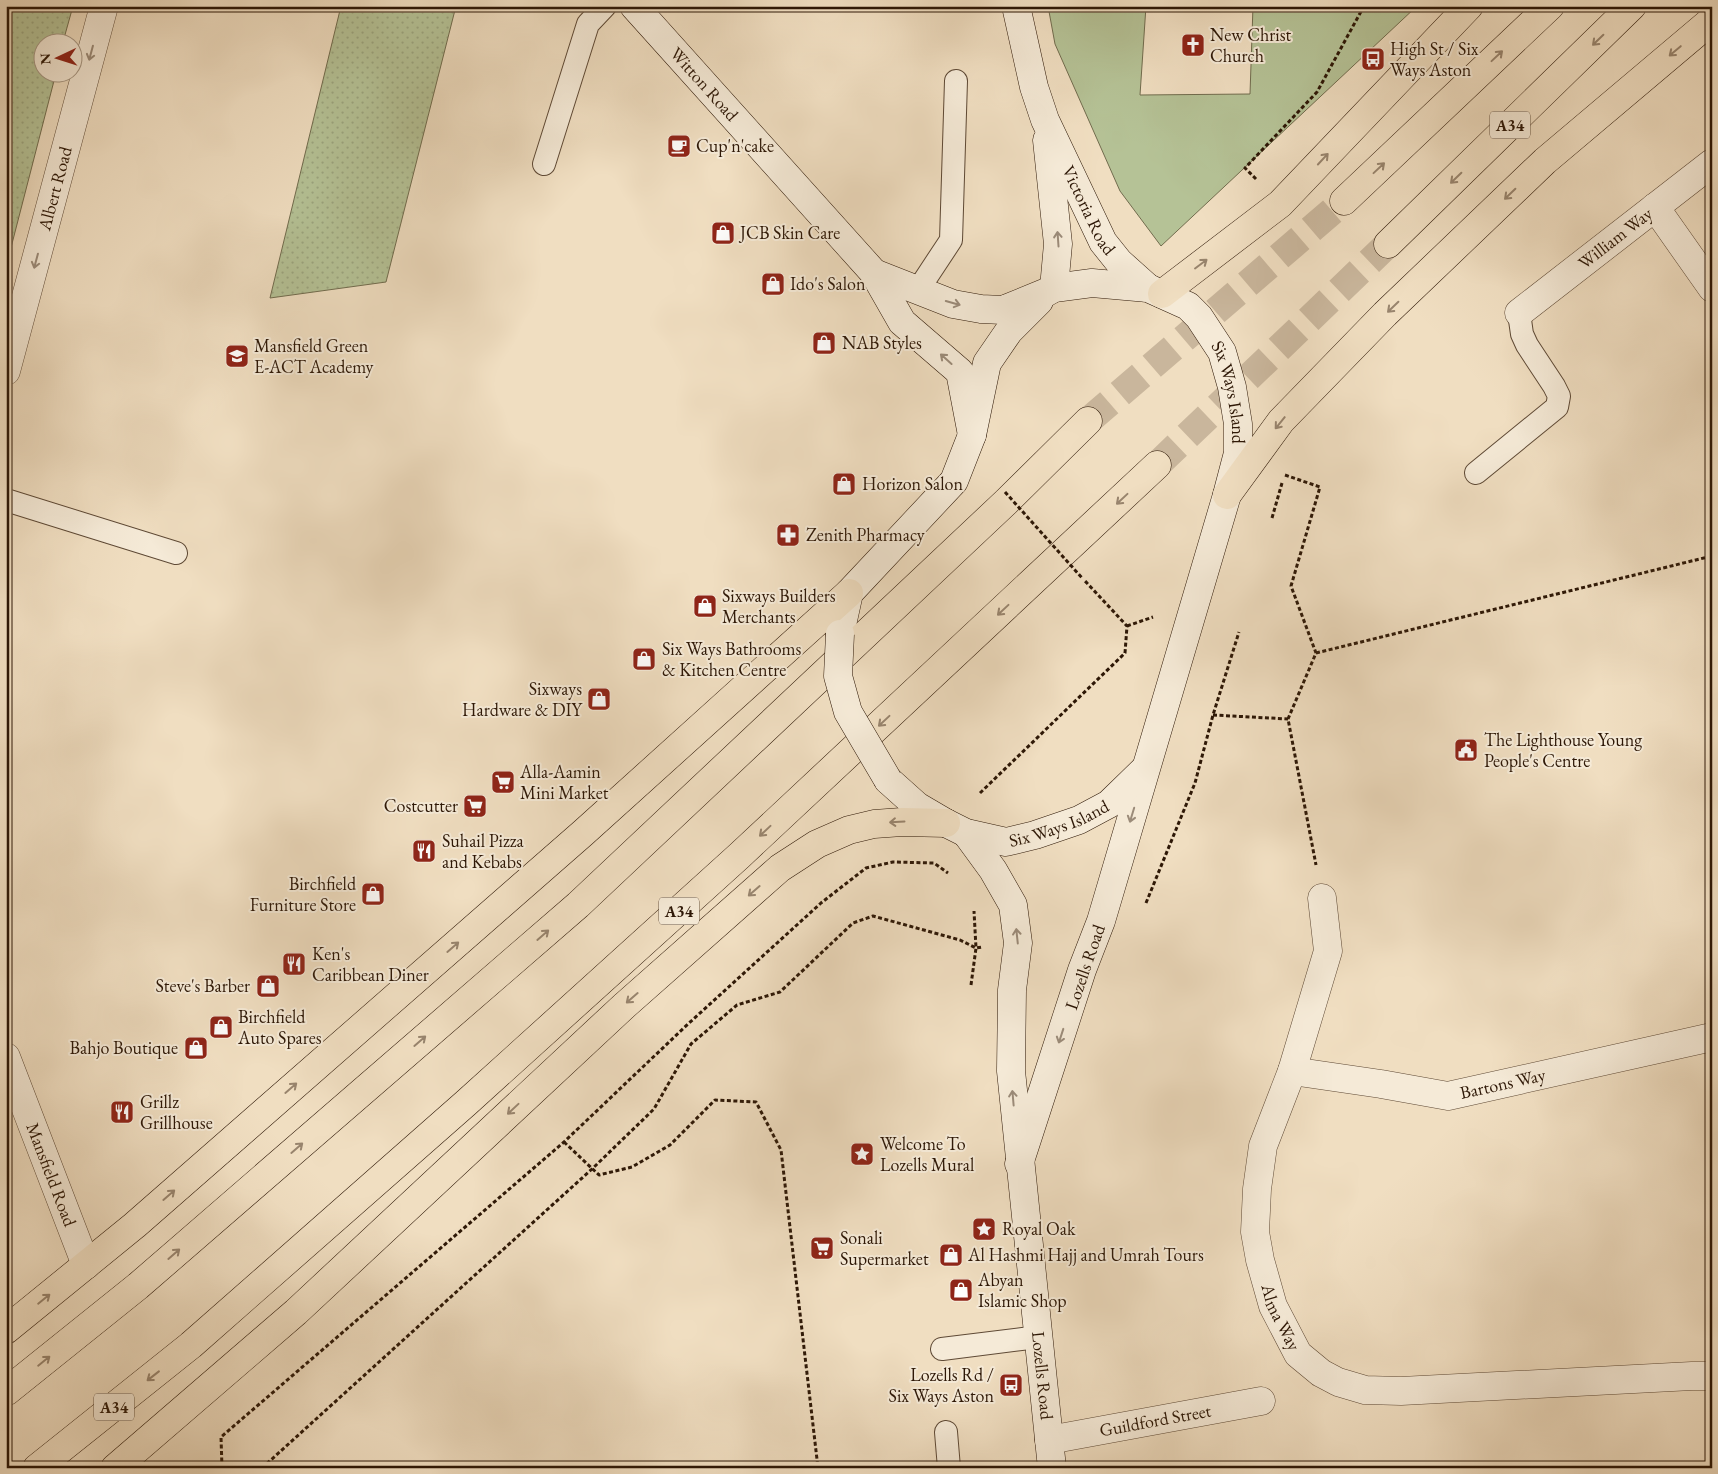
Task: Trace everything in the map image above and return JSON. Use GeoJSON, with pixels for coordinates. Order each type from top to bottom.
{"type":"FeatureCollection","features":[{"type":"Feature","properties":{"kind":"highway"},"geometry":{"type":"LineString","coordinates":[[1155,291],[1280,204],[1468,6]]}},
{"type":"Feature","properties":{"kind":"highway"},"geometry":{"type":"LineString","coordinates":[[1344,201],[1550,6]]}},
{"type":"Feature","properties":{"kind":"highway","name":"A34"},"geometry":{"type":"LineString","coordinates":[[1388,244],[1632,6]]}},
{"type":"Feature","properties":{"kind":"highway"},"geometry":{"type":"LineString","coordinates":[[1227,495],[1281,421],[1384,314],[1545,161],[1712,20]]}},
{"type":"Feature","properties":{"kind":"highway"},"geometry":{"type":"LineString","coordinates":[[6,1392],[138,1286],[578,905],[1006,502],[1088,422]]}},
{"type":"Feature","properties":{"kind":"highway","name":"A34"},"geometry":{"type":"LineString","coordinates":[[37,1468],[191,1346],[466,1103],[739,856],[1157,465]]}},
{"type":"Feature","properties":{"kind":"highway"},"geometry":{"type":"LineString","coordinates":[[6,1330],[142,1218],[576,840],[849,593]]}},
{"type":"Feature","properties":{"kind":"highway"},"geometry":{"type":"LineString","coordinates":[[115,1468],[296,1312],[616,1012],[780,868],[816,844],[849,830],[874,824],[902,822],[956,828]]}},
{"type":"Feature","properties":{"kind":"main road","name":"Albert Road"},"geometry":{"type":"LineString","coordinates":[[6,371],[104,6]]}},
{"type":"Feature","properties":{"kind":"main road","name":"Witton Road"},"geometry":{"type":"LineString","coordinates":[[634,6],[874,273],[902,322],[960,372],[972,435]]}},
{"type":"Feature","properties":{"kind":"main road","name":"Victoria Road"},"geometry":{"type":"LineString","coordinates":[[1016,6],[1034,87],[1045,120],[1103,242],[1119,262],[1155,291]]}},
{"type":"Feature","properties":{"kind":"main road","name":"Victoria Road"},"geometry":{"type":"LineString","coordinates":[[1045,120],[1058,244],[1050,290]]}},
{"type":"Feature","properties":{"kind":"main road","name":"William Way"},"geometry":{"type":"LineString","coordinates":[[1520,313],[1712,163]]}},
{"type":"Feature","properties":{"kind":"main road"},"geometry":{"type":"LineString","coordinates":[[1656,207],[1712,288]]}},
{"type":"Feature","properties":{"kind":"main road","name":"Witton Road"},"geometry":{"type":"LineString","coordinates":[[874,273],[953,304],[981,309],[1003,310],[1050,290]]}},
{"type":"Feature","properties":{"kind":"main road","name":"Six Ways Island"},"geometry":{"type":"LineString","coordinates":[[849,593],[840,634],[838,676],[848,712],[888,780],[917,806],[956,828],[1006,842],[1035,835],[1079,820],[1109,804],[1146,768],[1238,453],[1238,424],[1232,388],[1222,352],[1199,317],[1188,306],[1155,291],[1092,283],[1050,290]]}},
{"type":"Feature","properties":{"kind":"main road"},"geometry":{"type":"LineString","coordinates":[[849,593],[954,480],[972,435],[987,363],[1009,331],[1050,290]]}},
{"type":"Feature","properties":{"kind":"main road","name":"Lozells Road"},"geometry":{"type":"LineString","coordinates":[[1020,1164],[1082,970],[1101,921],[1146,768]]}},
{"type":"Feature","properties":{"kind":"main road","name":"Lozells Road"},"geometry":{"type":"LineString","coordinates":[[956,828],[993,870],[1013,905],[1018,943],[1012,990],[1011,1071],[1052,1468]]}},
{"type":"Feature","properties":{"kind":"main road","name":"Alma Way"},"geometry":{"type":"LineString","coordinates":[[1322,898],[1328,951],[1292,1071],[1263,1146],[1257,1188],[1255,1232],[1260,1260],[1273,1306],[1298,1354],[1321,1373],[1338,1382],[1365,1390],[1401,1391],[1712,1376]]}},
{"type":"Feature","properties":{"kind":"main road","name":"Bartons Way"},"geometry":{"type":"LineString","coordinates":[[1292,1071],[1448,1096],[1712,1037]]}},
{"type":"Feature","properties":{"kind":"main road","name":"Mansfield Road"},"geometry":{"type":"LineString","coordinates":[[6,1057],[86,1264]]}},
{"type":"Feature","properties":{"kind":"main road","name":"Guildford Street"},"geometry":{"type":"LineString","coordinates":[[1049,1440],[1261,1402]]}},
{"type":"Feature","properties":{"kind":"lane"},"geometry":{"type":"LineString","coordinates":[[544,164],[588,24],[605,6]]}},
{"type":"Feature","properties":{"kind":"lane"},"geometry":{"type":"LineString","coordinates":[[918,290],[951,240],[956,81]]}},
{"type":"Feature","properties":{"kind":"lane"},"geometry":{"type":"LineString","coordinates":[[1476,473],[1557,407],[1559,396],[1527,345],[1522,334],[1520,313]]}},
{"type":"Feature","properties":{"kind":"lane"},"geometry":{"type":"LineString","coordinates":[[6,500],[176,553]]}},
{"type":"Feature","properties":{"kind":"lane"},"geometry":{"type":"LineString","coordinates":[[942,1349],[1038,1337]]}},
{"type":"Feature","properties":{"kind":"lane"},"geometry":{"type":"LineString","coordinates":[[946,1432],[949,1468]]}},
{"type":"Feature","properties":{"kind":"path"},"geometry":{"type":"LineString","coordinates":[[1280,204],[1246,168],[1317,92],[1364,6]]}},
{"type":"Feature","properties":{"kind":"path"},"geometry":{"type":"LineString","coordinates":[[1272,518],[1284,475],[1320,487],[1291,586],[1316,653],[1288,719],[1322,898]]}},
{"type":"Feature","properties":{"kind":"path"},"geometry":{"type":"LineString","coordinates":[[980,793],[1125,653],[1127,626],[1005,492]]}},
{"type":"Feature","properties":{"kind":"path"},"geometry":{"type":"LineString","coordinates":[[1316,653],[1712,556]]}},
{"type":"Feature","properties":{"kind":"path"},"geometry":{"type":"LineString","coordinates":[[1127,626],[1155,616]]}},
{"type":"Feature","properties":{"kind":"path"},"geometry":{"type":"LineString","coordinates":[[1144,909],[1195,783],[1213,715],[1239,632]]}},
{"type":"Feature","properties":{"kind":"path"},"geometry":{"type":"LineString","coordinates":[[1213,715],[1288,719]]}},
{"type":"Feature","properties":{"kind":"path"},"geometry":{"type":"LineString","coordinates":[[222,1468],[221,1437],[564,1142],[688,1024],[821,903],[866,868],[893,862],[934,863],[950,874]]}},
{"type":"Feature","properties":{"kind":"path"},"geometry":{"type":"LineString","coordinates":[[971,985],[976,948],[974,911]]}},
{"type":"Feature","properties":{"kind":"path"},"geometry":{"type":"LineString","coordinates":[[262,1468],[592,1168],[654,1109],[691,1044],[738,1005],[780,992],[853,923],[873,916],[960,940],[976,948]]}},
{"type":"Feature","properties":{"kind":"path"},"geometry":{"type":"LineString","coordinates":[[564,1142],[599,1175],[632,1167],[670,1145],[715,1100],[756,1102],[781,1150],[818,1468]]}},
{"type":"Feature","properties":{"kind":"green space"},"geometry":{"type":"Polygon","coordinates":[[[6,6],[73,6],[66,32],[32,32],[32,82],[54,82],[6,267],[6,6]]]}},
{"type":"Feature","properties":{"kind":"green space"},"geometry":{"type":"Polygon","coordinates":[[[341,6],[456,6],[386,282],[270,298],[341,6]]]}},
{"type":"Feature","properties":{"kind":"green space"},"geometry":{"type":"Polygon","coordinates":[[[1048,6],[1146,6],[1140,95],[1250,94],[1253,6],[1417,6],[1161,246],[1120,191],[1055,44],[1048,6]]]}},
{"type":"Feature","properties":{"kind":"tunnel"},"geometry":{"type":"LineString","coordinates":[[1088,421],[1344,201]]}},
{"type":"Feature","properties":{"kind":"tunnel"},"geometry":{"type":"LineString","coordinates":[[1157,465],[1388,244]]}},
{"type":"Feature","properties":{"kind":"place","name":"New Christ Church"},"geometry":{"type":"Point","coordinates":[1193,45]}},
{"type":"Feature","properties":{"kind":"place","name":"High St / Six Ways Aston"},"geometry":{"type":"Point","coordinates":[1373,59]}},
{"type":"Feature","properties":{"kind":"place","name":"Cup'n'cake"},"geometry":{"type":"Point","coordinates":[679,146]}},
{"type":"Feature","properties":{"kind":"place","name":"JCB Skin Care"},"geometry":{"type":"Point","coordinates":[723,233]}},
{"type":"Feature","properties":{"kind":"place","name":"Ido's Salon"},"geometry":{"type":"Point","coordinates":[773,284]}},
{"type":"Feature","properties":{"kind":"place","name":"NAB Styles"},"geometry":{"type":"Point","coordinates":[824,343]}},
{"type":"Feature","properties":{"kind":"place","name":"Mansfield Green E-ACT Academy"},"geometry":{"type":"Point","coordinates":[237,356]}},
{"type":"Feature","properties":{"kind":"place","name":"Horizon Salon"},"geometry":{"type":"Point","coordinates":[844,484]}},
{"type":"Feature","properties":{"kind":"place","name":"Zenith Pharmacy"},"geometry":{"type":"Point","coordinates":[788,535]}},
{"type":"Feature","properties":{"kind":"place","name":"Sixways Builders Merchants"},"geometry":{"type":"Point","coordinates":[705,606]}},
{"type":"Feature","properties":{"kind":"place","name":"Six Ways Bathrooms & Kitchen Centre"},"geometry":{"type":"Point","coordinates":[644,659]}},
{"type":"Feature","properties":{"kind":"place","name":"Sixways Hardware & DIY"},"geometry":{"type":"Point","coordinates":[599,699]}},
{"type":"Feature","properties":{"kind":"place","name":"The Lighthouse Young People's Centre"},"geometry":{"type":"Point","coordinates":[1466,750]}},
{"type":"Feature","properties":{"kind":"place","name":"Alla-Aamin Mini Market"},"geometry":{"type":"Point","coordinates":[503,782]}},
{"type":"Feature","properties":{"kind":"place","name":"Costcutter"},"geometry":{"type":"Point","coordinates":[475,806]}},
{"type":"Feature","properties":{"kind":"place","name":"Suhail Pizza and Kebabs"},"geometry":{"type":"Point","coordinates":[424,851]}},
{"type":"Feature","properties":{"kind":"place","name":"Birchfield Furniture Store"},"geometry":{"type":"Point","coordinates":[373,894]}},
{"type":"Feature","properties":{"kind":"place","name":"Ken's Caribbean Diner"},"geometry":{"type":"Point","coordinates":[294,964]}},
{"type":"Feature","properties":{"kind":"place","name":"Steve's Barber"},"geometry":{"type":"Point","coordinates":[268,986]}},
{"type":"Feature","properties":{"kind":"place","name":"Birchfield Auto Spares"},"geometry":{"type":"Point","coordinates":[221,1027]}},
{"type":"Feature","properties":{"kind":"place","name":"Bahjo Boutique"},"geometry":{"type":"Point","coordinates":[196,1048]}},
{"type":"Feature","properties":{"kind":"place","name":"Grillz Grillhouse"},"geometry":{"type":"Point","coordinates":[122,1112]}},
{"type":"Feature","properties":{"kind":"place","name":"Welcome To Lozells Mural"},"geometry":{"type":"Point","coordinates":[862,1154]}},
{"type":"Feature","properties":{"kind":"place","name":"Royal Oak"},"geometry":{"type":"Point","coordinates":[984,1229]}},
{"type":"Feature","properties":{"kind":"place","name":"Sonali Supermarket"},"geometry":{"type":"Point","coordinates":[822,1248]}},
{"type":"Feature","properties":{"kind":"place","name":"Al Hashmi Hajj and Umrah Tours"},"geometry":{"type":"Point","coordinates":[951,1255]}},
{"type":"Feature","properties":{"kind":"place","name":"Abyan Islamic Shop"},"geometry":{"type":"Point","coordinates":[961,1290]}},
{"type":"Feature","properties":{"kind":"place","name":"Lozells Rd / Six Ways Aston"},"geometry":{"type":"Point","coordinates":[1011,1385]}}]}
